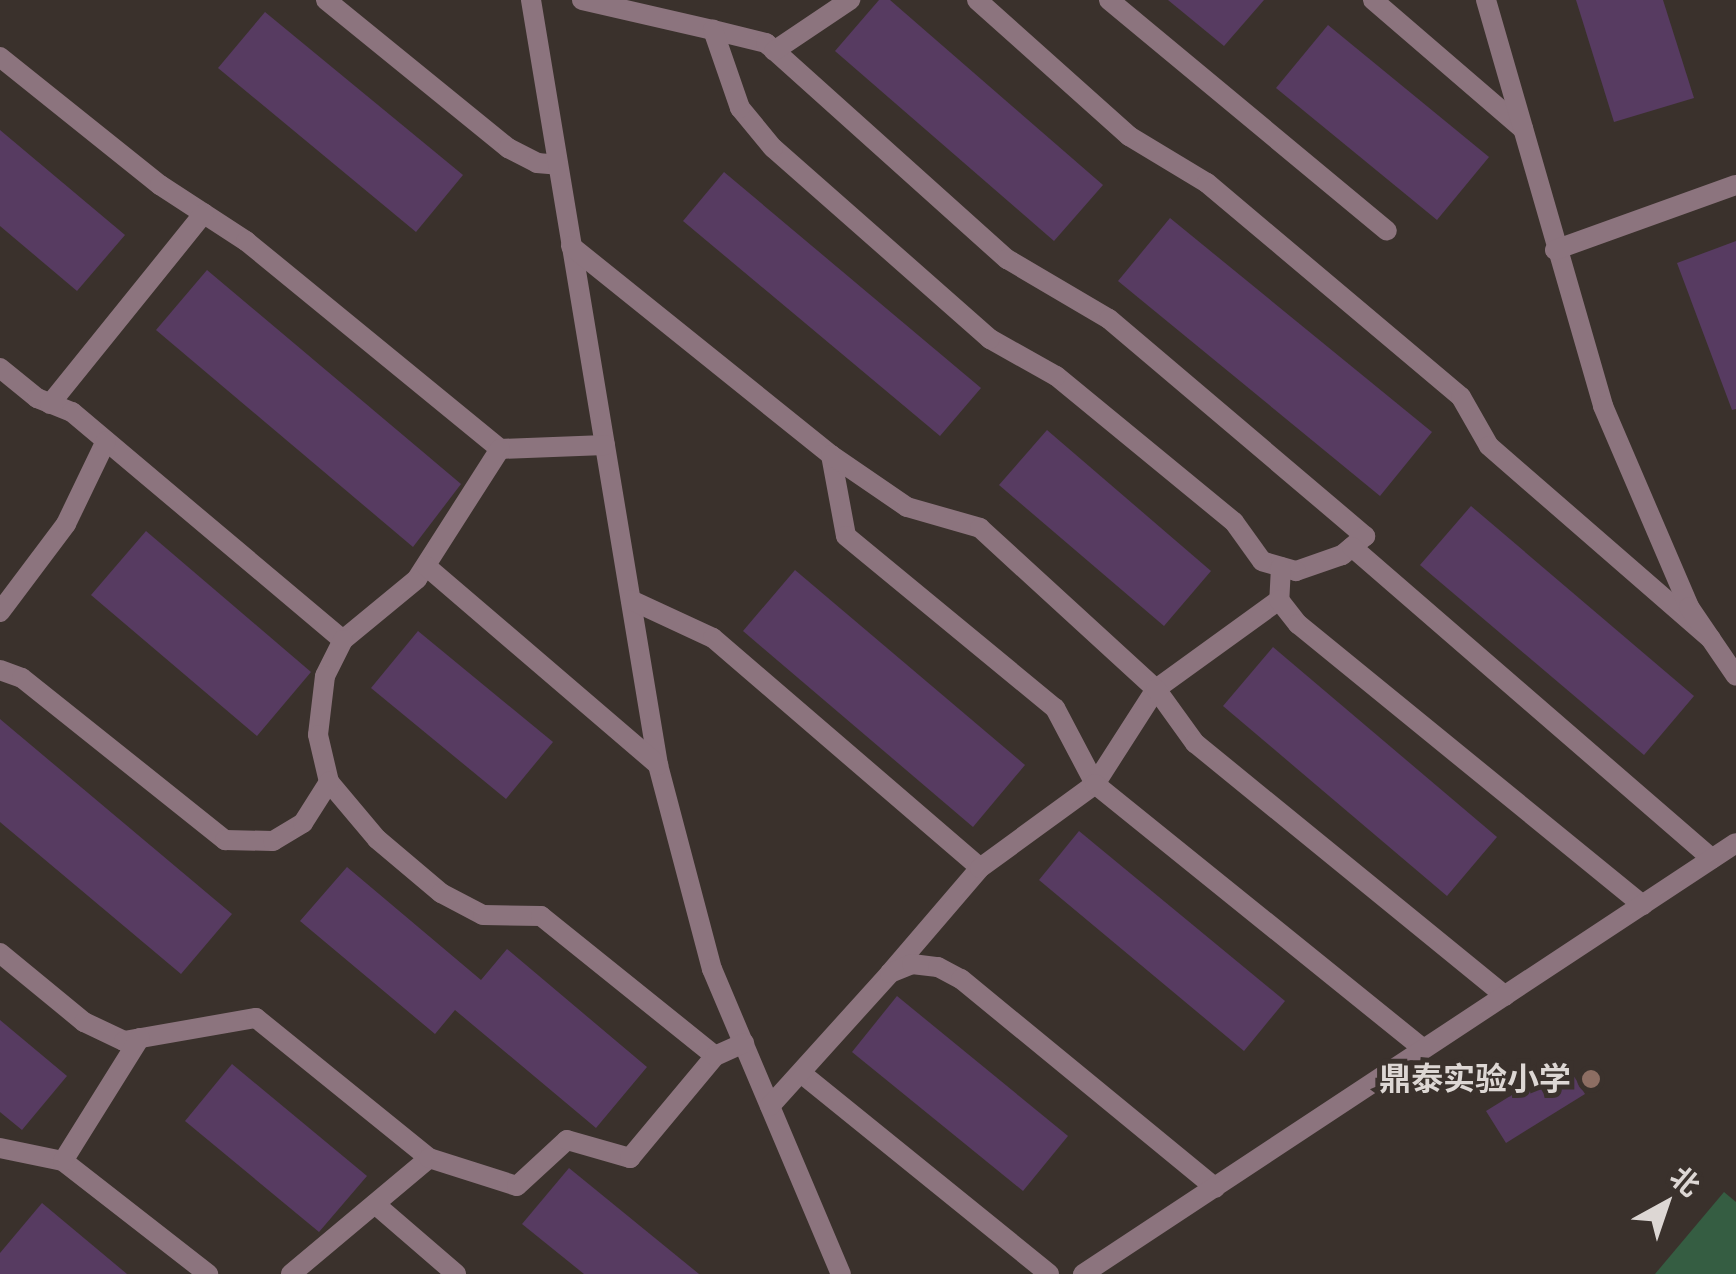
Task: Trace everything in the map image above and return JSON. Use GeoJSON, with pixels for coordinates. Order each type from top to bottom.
{"type":"FeatureCollection","features":[{"type":"Feature","properties":{"kind":"lane"},"geometry":{"type":"LineString","coordinates":[[326,0],[508,148],[537,164],[558,165]]}},
{"type":"Feature","properties":{"kind":"lane"},"geometry":{"type":"LineString","coordinates":[[531,0],[658,764],[712,969],[842,1274]]}},
{"type":"Feature","properties":{"kind":"lane"},"geometry":{"type":"LineString","coordinates":[[582,0],[714,30],[766,43],[1007,258],[1110,320],[1366,536],[1352,547],[1296,571],[1262,561],[1234,522],[1056,376],[990,339],[842,214],[740,108],[714,30]]}},
{"type":"Feature","properties":{"kind":"lane"},"geometry":{"type":"LineString","coordinates":[[774,51],[850,0]]}},
{"type":"Feature","properties":{"kind":"lane"},"geometry":{"type":"LineString","coordinates":[[977,0],[1128,136],[1207,182],[1461,397],[1488,446],[1723,649]]}},
{"type":"Feature","properties":{"kind":"lane"},"geometry":{"type":"LineString","coordinates":[[1109,0],[1388,232]]}},
{"type":"Feature","properties":{"kind":"lane"},"geometry":{"type":"LineString","coordinates":[[1373,0],[1522,129]]}},
{"type":"Feature","properties":{"kind":"lane"},"geometry":{"type":"LineString","coordinates":[[1486,0],[1603,406],[1689,607],[1723,649],[1736,676]]}},
{"type":"Feature","properties":{"kind":"lane"},"geometry":{"type":"LineString","coordinates":[[0,56],[86,129],[246,241],[500,449],[604,445]]}},
{"type":"Feature","properties":{"kind":"lane"},"geometry":{"type":"LineString","coordinates":[[1556,250],[1736,185]]}},
{"type":"Feature","properties":{"kind":"lane"},"geometry":{"type":"LineString","coordinates":[[50,404],[204,214]]}},
{"type":"Feature","properties":{"kind":"lane"},"geometry":{"type":"LineString","coordinates":[[571,246],[831,456],[907,508],[980,528],[1156,689],[1195,743],[1505,996]]}},
{"type":"Feature","properties":{"kind":"lane"},"geometry":{"type":"LineString","coordinates":[[0,368],[106,441],[343,640]]}},
{"type":"Feature","properties":{"kind":"lane"},"geometry":{"type":"LineString","coordinates":[[0,612],[66,524],[106,441]]}},
{"type":"Feature","properties":{"kind":"lane"},"geometry":{"type":"LineString","coordinates":[[500,449],[426,566],[343,640],[326,676],[318,735],[329,782],[378,839],[441,893],[484,915],[541,916],[715,1056]]}},
{"type":"Feature","properties":{"kind":"lane"},"geometry":{"type":"LineString","coordinates":[[831,456],[846,536],[1056,708],[1095,784],[1424,1050]]}},
{"type":"Feature","properties":{"kind":"lane"},"geometry":{"type":"LineString","coordinates":[[1352,547],[1712,859]]}},
{"type":"Feature","properties":{"kind":"lane"},"geometry":{"type":"LineString","coordinates":[[426,566],[658,764]]}},
{"type":"Feature","properties":{"kind":"lane"},"geometry":{"type":"LineString","coordinates":[[1281,567],[1279,600],[1298,624],[1644,905]]}},
{"type":"Feature","properties":{"kind":"lane"},"geometry":{"type":"LineString","coordinates":[[631,600],[714,638],[980,868]]}},
{"type":"Feature","properties":{"kind":"lane"},"geometry":{"type":"LineString","coordinates":[[770,1106],[980,868],[1095,784],[1156,689],[1279,600]]}},
{"type":"Feature","properties":{"kind":"lane"},"geometry":{"type":"LineString","coordinates":[[0,670],[22,678],[225,840],[273,841],[303,823],[329,782]]}},
{"type":"Feature","properties":{"kind":"lane"},"geometry":{"type":"LineString","coordinates":[[1083,1274],[1736,843]]}},
{"type":"Feature","properties":{"kind":"lane"},"geometry":{"type":"LineString","coordinates":[[0,953],[84,1022],[124,1040],[256,1018],[429,1158],[517,1186],[567,1140],[630,1158],[715,1056],[744,1043]]}},
{"type":"Feature","properties":{"kind":"lane"},"geometry":{"type":"LineString","coordinates":[[890,973],[912,964],[938,967],[961,979],[1214,1188]]}},
{"type":"Feature","properties":{"kind":"lane"},"geometry":{"type":"LineString","coordinates":[[63,1160],[140,1038]]}},
{"type":"Feature","properties":{"kind":"lane"},"geometry":{"type":"LineString","coordinates":[[801,1073],[1049,1274]]}},
{"type":"Feature","properties":{"kind":"lane"},"geometry":{"type":"LineString","coordinates":[[0,1148],[63,1160],[208,1274]]}},
{"type":"Feature","properties":{"kind":"lane"},"geometry":{"type":"LineString","coordinates":[[290,1274],[429,1158]]}},
{"type":"Feature","properties":{"kind":"lane"},"geometry":{"type":"LineString","coordinates":[[375,1204],[456,1274]]}},
{"type":"Feature","properties":{"kind":"green space"},"geometry":{"type":"Polygon","coordinates":[[[1724,1192],[1736,1202],[1736,1274],[1655,1274],[1724,1192]]]}},
{"type":"Feature","properties":{"kind":"building"},"geometry":{"type":"Polygon","coordinates":[[[879,0],[890,0],[1103,185],[1054,241],[835,51],[879,0]]]}},
{"type":"Feature","properties":{"kind":"building"},"geometry":{"type":"Polygon","coordinates":[[[1168,0],[1264,0],[1224,46],[1168,0]]]}},
{"type":"Feature","properties":{"kind":"building"},"geometry":{"type":"Polygon","coordinates":[[[1576,0],[1663,0],[1694,98],[1614,122],[1576,0]]]}},
{"type":"Feature","properties":{"kind":"building"},"geometry":{"type":"Polygon","coordinates":[[[265,12],[463,175],[416,232],[218,68],[265,12]]]}},
{"type":"Feature","properties":{"kind":"building"},"geometry":{"type":"Polygon","coordinates":[[[1328,25],[1489,157],[1437,220],[1276,88],[1328,25]]]}},
{"type":"Feature","properties":{"kind":"building"},"geometry":{"type":"Polygon","coordinates":[[[0,130],[125,235],[77,291],[0,226],[0,130]]]}},
{"type":"Feature","properties":{"kind":"building"},"geometry":{"type":"Polygon","coordinates":[[[724,172],[981,388],[940,436],[683,221],[724,172]]]}},
{"type":"Feature","properties":{"kind":"building"},"geometry":{"type":"Polygon","coordinates":[[[1170,218],[1432,432],[1380,496],[1118,281],[1170,218]]]}},
{"type":"Feature","properties":{"kind":"building"},"geometry":{"type":"Polygon","coordinates":[[[1736,241],[1736,409],[1732,410],[1677,263],[1736,241]]]}},
{"type":"Feature","properties":{"kind":"building"},"geometry":{"type":"Polygon","coordinates":[[[207,270],[461,484],[413,547],[156,330],[207,270]]]}},
{"type":"Feature","properties":{"kind":"building"},"geometry":{"type":"Polygon","coordinates":[[[1047,430],[1211,571],[1164,626],[999,485],[1047,430]]]}},
{"type":"Feature","properties":{"kind":"building"},"geometry":{"type":"Polygon","coordinates":[[[1471,506],[1694,696],[1644,755],[1420,565],[1471,506]]]}},
{"type":"Feature","properties":{"kind":"building"},"geometry":{"type":"Polygon","coordinates":[[[146,531],[311,672],[257,736],[91,595],[146,531]]]}},
{"type":"Feature","properties":{"kind":"building"},"geometry":{"type":"Polygon","coordinates":[[[795,570],[1025,765],[973,827],[743,631],[795,570]]]}},
{"type":"Feature","properties":{"kind":"building"},"geometry":{"type":"Polygon","coordinates":[[[418,631],[553,742],[506,799],[371,688],[418,631]]]}},
{"type":"Feature","properties":{"kind":"building"},"geometry":{"type":"Polygon","coordinates":[[[1273,647],[1497,837],[1447,896],[1223,706],[1273,647]]]}},
{"type":"Feature","properties":{"kind":"building"},"geometry":{"type":"Polygon","coordinates":[[[0,719],[232,914],[181,974],[0,822],[0,719]]]}},
{"type":"Feature","properties":{"kind":"building"},"geometry":{"type":"Polygon","coordinates":[[[1079,831],[1285,1001],[1244,1051],[1039,880],[1079,831]]]}},
{"type":"Feature","properties":{"kind":"building"},"geometry":{"type":"Polygon","coordinates":[[[347,867],[481,980],[507,949],[647,1067],[596,1128],[455,1010],[435,1034],[300,921],[347,867]]]}},
{"type":"Feature","properties":{"kind":"building"},"geometry":{"type":"Polygon","coordinates":[[[897,996],[1068,1136],[1023,1191],[852,1052],[897,996]]]}},
{"type":"Feature","properties":{"kind":"building"},"geometry":{"type":"Polygon","coordinates":[[[0,1020],[67,1076],[22,1130],[0,1112],[0,1020]]]}},
{"type":"Feature","properties":{"kind":"building"},"geometry":{"type":"Polygon","coordinates":[[[1565,1062],[1585,1094],[1506,1143],[1486,1111],[1565,1062]]]}},
{"type":"Feature","properties":{"kind":"building"},"geometry":{"type":"Polygon","coordinates":[[[232,1064],[367,1176],[319,1232],[185,1121],[232,1064]]]}},
{"type":"Feature","properties":{"kind":"building"},"geometry":{"type":"Polygon","coordinates":[[[569,1168],[699,1274],[584,1274],[522,1224],[569,1168]]]}},
{"type":"Feature","properties":{"kind":"building"},"geometry":{"type":"Polygon","coordinates":[[[42,1203],[127,1274],[0,1274],[0,1253],[42,1203]]]}},
{"type":"Feature","properties":{"kind":"place","name":"鼎泰实验小学"},"geometry":{"type":"Point","coordinates":[1591,1079]}}]}
